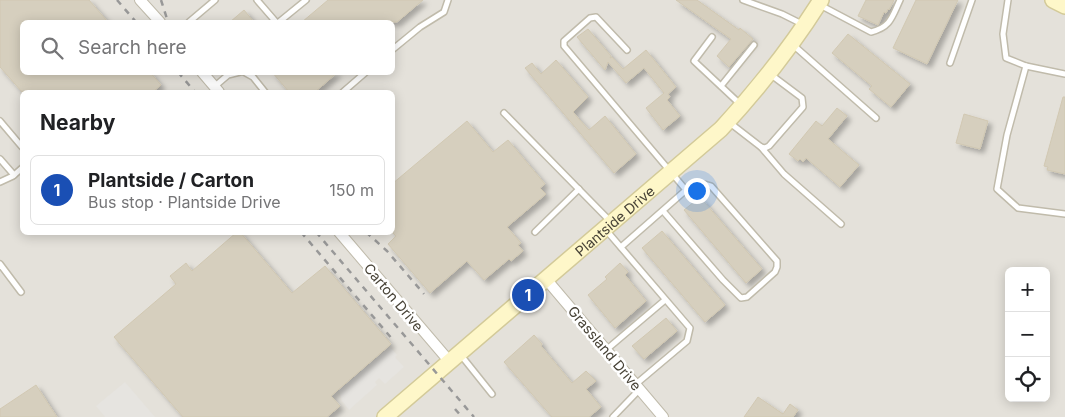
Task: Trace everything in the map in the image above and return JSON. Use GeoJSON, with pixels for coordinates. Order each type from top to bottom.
{"type":"FeatureCollection","features":[{"type":"Feature","properties":{"kind":"street"},"geometry":{"type":"LineString","coordinates":[[140,0],[158,20]]}},
{"type":"Feature","properties":{"kind":"street"},"geometry":{"type":"LineString","coordinates":[[1053,0],[1065,6]]}},
{"type":"Feature","properties":{"kind":"street","name":"Plantside Drive"},"geometry":{"type":"LineString","coordinates":[[385,417],[728,121],[792,43],[820,2]]}},
{"type":"Feature","properties":{"kind":"street"},"geometry":{"type":"LineString","coordinates":[[204,75],[217,90]]}},
{"type":"Feature","properties":{"kind":"street","name":"Carton Drive"},"geometry":{"type":"LineString","coordinates":[[342,235],[454,358]]}},
{"type":"Feature","properties":{"kind":"street","name":"Grassland Drive"},"geometry":{"type":"LineString","coordinates":[[546,279],[663,417]]}},
{"type":"Feature","properties":{"kind":"lane"},"geometry":{"type":"LineString","coordinates":[[192,20],[215,0]]}},
{"type":"Feature","properties":{"kind":"lane"},"geometry":{"type":"LineString","coordinates":[[257,0],[275,20]]}},
{"type":"Feature","properties":{"kind":"lane"},"geometry":{"type":"LineString","coordinates":[[280,20],[306,0]]}},
{"type":"Feature","properties":{"kind":"lane"},"geometry":{"type":"LineString","coordinates":[[395,48],[420,27],[444,12],[448,0]]}},
{"type":"Feature","properties":{"kind":"lane"},"geometry":{"type":"LineString","coordinates":[[743,0],[782,14],[804,26]]}},
{"type":"Feature","properties":{"kind":"lane"},"geometry":{"type":"LineString","coordinates":[[820,2],[871,32],[882,29],[889,23],[900,0]]}},
{"type":"Feature","properties":{"kind":"lane"},"geometry":{"type":"LineString","coordinates":[[950,63],[972,0]]}},
{"type":"Feature","properties":{"kind":"lane"},"geometry":{"type":"LineString","coordinates":[[1008,0],[1003,34],[1006,58],[1026,66],[1065,74]]}},
{"type":"Feature","properties":{"kind":"lane"},"geometry":{"type":"LineString","coordinates":[[627,50],[596,17],[590,18],[564,41],[564,46],[686,190]]}},
{"type":"Feature","properties":{"kind":"lane"},"geometry":{"type":"LineString","coordinates":[[712,37],[694,61],[742,106]]}},
{"type":"Feature","properties":{"kind":"lane"},"geometry":{"type":"LineString","coordinates":[[792,43],[876,118]]}},
{"type":"Feature","properties":{"kind":"lane"},"geometry":{"type":"LineString","coordinates":[[721,86],[754,45]]}},
{"type":"Feature","properties":{"kind":"lane"},"geometry":{"type":"LineString","coordinates":[[1026,66],[1007,135],[997,189],[1018,208],[1065,214]]}},
{"type":"Feature","properties":{"kind":"lane"},"geometry":{"type":"LineString","coordinates":[[761,147],[769,146],[803,107],[802,98],[768,73]]}},
{"type":"Feature","properties":{"kind":"lane"},"geometry":{"type":"LineString","coordinates":[[217,90],[228,75]]}},
{"type":"Feature","properties":{"kind":"lane"},"geometry":{"type":"LineString","coordinates":[[248,75],[263,90]]}},
{"type":"Feature","properties":{"kind":"lane"},"geometry":{"type":"LineString","coordinates":[[345,90],[363,75]]}},
{"type":"Feature","properties":{"kind":"lane"},"geometry":{"type":"LineString","coordinates":[[504,113],[579,189],[608,226],[622,248],[690,328],[686,340],[638,387],[613,417]]}},
{"type":"Feature","properties":{"kind":"lane"},"geometry":{"type":"LineString","coordinates":[[728,121],[761,147],[784,174],[841,224]]}},
{"type":"Feature","properties":{"kind":"lane"},"geometry":{"type":"LineString","coordinates":[[0,122],[20,146]]}},
{"type":"Feature","properties":{"kind":"lane"},"geometry":{"type":"LineString","coordinates":[[0,159],[14,175]]}},
{"type":"Feature","properties":{"kind":"lane"},"geometry":{"type":"LineString","coordinates":[[0,182],[20,170]]}},
{"type":"Feature","properties":{"kind":"lane"},"geometry":{"type":"LineString","coordinates":[[622,248],[686,190],[695,184],[702,183],[711,186],[777,261],[778,267],[775,272],[747,297],[741,298],[663,212]]}},
{"type":"Feature","properties":{"kind":"lane"},"geometry":{"type":"LineString","coordinates":[[535,232],[579,189]]}},
{"type":"Feature","properties":{"kind":"lane"},"geometry":{"type":"LineString","coordinates":[[0,264],[21,292]]}},
{"type":"Feature","properties":{"kind":"lane"},"geometry":{"type":"LineString","coordinates":[[606,350],[665,300]]}},
{"type":"Feature","properties":{"kind":"lane"},"geometry":{"type":"LineString","coordinates":[[454,358],[492,394]]}},
{"type":"Feature","properties":{"kind":"shaded area"},"geometry":{"type":"Polygon","coordinates":[[[0,0],[1065,0],[1065,417],[0,417],[0,0]]]}},
{"type":"Feature","properties":{"kind":"shaded area"},"geometry":{"type":"Polygon","coordinates":[[[390,347],[397,355],[395,357],[404,367],[385,384],[379,378],[375,382],[377,385],[349,410],[342,401],[339,390],[390,347]]]}},
{"type":"Feature","properties":{"kind":"shaded area"},"geometry":{"type":"Polygon","coordinates":[[[125,382],[155,417],[105,417],[96,406],[125,382]]]}},
{"type":"Feature","properties":{"kind":"building"},"geometry":{"type":"Polygon","coordinates":[[[0,0],[89,0],[106,20],[20,20],[20,75],[153,75],[161,85],[155,90],[20,90],[0,67],[0,0]]]}},
{"type":"Feature","properties":{"kind":"building"},"geometry":{"type":"Polygon","coordinates":[[[328,0],[423,0],[397,22],[395,20],[304,20],[328,0]]]}},
{"type":"Feature","properties":{"kind":"building"},"geometry":{"type":"Polygon","coordinates":[[[676,0],[697,0],[739,30],[740,28],[753,39],[729,67],[717,56],[731,39],[676,0]]]}},
{"type":"Feature","properties":{"kind":"building"},"geometry":{"type":"Polygon","coordinates":[[[866,0],[894,0],[889,10],[886,13],[884,12],[878,25],[858,16],[866,0]]]}},
{"type":"Feature","properties":{"kind":"building"},"geometry":{"type":"Polygon","coordinates":[[[916,0],[958,0],[927,64],[893,48],[916,0]]]}},
{"type":"Feature","properties":{"kind":"building"},"geometry":{"type":"Polygon","coordinates":[[[244,10],[252,20],[232,20],[244,10]]]}},
{"type":"Feature","properties":{"kind":"building"},"geometry":{"type":"Polygon","coordinates":[[[588,29],[611,56],[610,58],[612,57],[623,69],[646,50],[676,87],[668,94],[670,97],[667,100],[680,116],[663,130],[646,108],[664,93],[644,68],[626,83],[608,62],[605,70],[577,37],[588,29]]]}},
{"type":"Feature","properties":{"kind":"building"},"geometry":{"type":"Polygon","coordinates":[[[848,34],[910,84],[891,107],[869,89],[872,86],[832,53],[848,34]]]}},
{"type":"Feature","properties":{"kind":"building"},"geometry":{"type":"Polygon","coordinates":[[[556,60],[588,97],[573,112],[578,118],[589,130],[605,116],[636,154],[614,173],[525,68],[532,63],[541,74],[556,60]]]}},
{"type":"Feature","properties":{"kind":"building"},"geometry":{"type":"Polygon","coordinates":[[[275,75],[335,75],[317,90],[287,90],[275,75]]]}},
{"type":"Feature","properties":{"kind":"building"},"geometry":{"type":"Polygon","coordinates":[[[1063,97],[1065,97],[1065,174],[1047,170],[1048,167],[1044,166],[1063,97]]]}},
{"type":"Feature","properties":{"kind":"building"},"geometry":{"type":"Polygon","coordinates":[[[837,108],[847,116],[828,139],[859,165],[840,187],[806,158],[803,162],[800,159],[798,161],[789,154],[816,121],[822,126],[837,108]]]}},
{"type":"Feature","properties":{"kind":"building"},"geometry":{"type":"Polygon","coordinates":[[[964,114],[988,121],[980,149],[956,143],[964,114]]]}},
{"type":"Feature","properties":{"kind":"building"},"geometry":{"type":"Polygon","coordinates":[[[467,121],[493,152],[508,140],[545,184],[540,188],[546,194],[507,227],[521,243],[518,245],[523,251],[511,261],[509,259],[484,280],[467,261],[430,293],[388,244],[396,236],[395,181],[467,121]]]}},
{"type":"Feature","properties":{"kind":"building"},"geometry":{"type":"Polygon","coordinates":[[[700,197],[762,269],[746,283],[684,210],[700,197]]]}},
{"type":"Feature","properties":{"kind":"building"},"geometry":{"type":"Polygon","coordinates":[[[662,231],[725,305],[705,322],[642,248],[662,231]]]}},
{"type":"Feature","properties":{"kind":"building"},"geometry":{"type":"Polygon","coordinates":[[[234,235],[243,235],[292,293],[325,266],[391,344],[331,396],[340,406],[327,417],[183,417],[114,337],[176,284],[170,276],[186,263],[192,271],[234,235]]]}},
{"type":"Feature","properties":{"kind":"building"},"geometry":{"type":"Polygon","coordinates":[[[620,263],[628,272],[625,275],[646,301],[615,328],[588,295],[607,279],[605,277],[620,263]]]}},
{"type":"Feature","properties":{"kind":"building"},"geometry":{"type":"Polygon","coordinates":[[[666,318],[677,331],[644,359],[632,346],[666,318]]]}},
{"type":"Feature","properties":{"kind":"building"},"geometry":{"type":"Polygon","coordinates":[[[534,335],[572,383],[586,371],[596,381],[586,389],[601,407],[589,417],[552,417],[504,362],[534,335]]]}},
{"type":"Feature","properties":{"kind":"building"},"geometry":{"type":"Polygon","coordinates":[[[36,385],[57,417],[0,417],[0,409],[36,385]]]}},
{"type":"Feature","properties":{"kind":"building"},"geometry":{"type":"Polygon","coordinates":[[[758,397],[783,414],[790,404],[798,410],[793,417],[744,417],[758,397]]]}},
{"type":"Feature","properties":{"kind":"railway"},"geometry":{"type":"LineString","coordinates":[[117,0],[134,20]]}},
{"type":"Feature","properties":{"kind":"railway"},"geometry":{"type":"LineString","coordinates":[[161,0],[167,20]]}},
{"type":"Feature","properties":{"kind":"railway"},"geometry":{"type":"LineString","coordinates":[[181,75],[193,90]]}},
{"type":"Feature","properties":{"kind":"railway"},"geometry":{"type":"LineString","coordinates":[[304,235],[393,340]]}},
{"type":"Feature","properties":{"kind":"railway"},"geometry":{"type":"LineString","coordinates":[[319,235],[474,417]]}},
{"type":"Feature","properties":{"kind":"railway"},"geometry":{"type":"LineString","coordinates":[[369,235],[387,251],[424,294]]}},
{"type":"Feature","properties":{"kind":"railway"},"geometry":{"type":"LineString","coordinates":[[455,409],[462,417]]}},
{"type":"Feature","properties":{"kind":"place","name":"Plantside / Carton"},"geometry":{"type":"Point","coordinates":[528,295]}}]}
